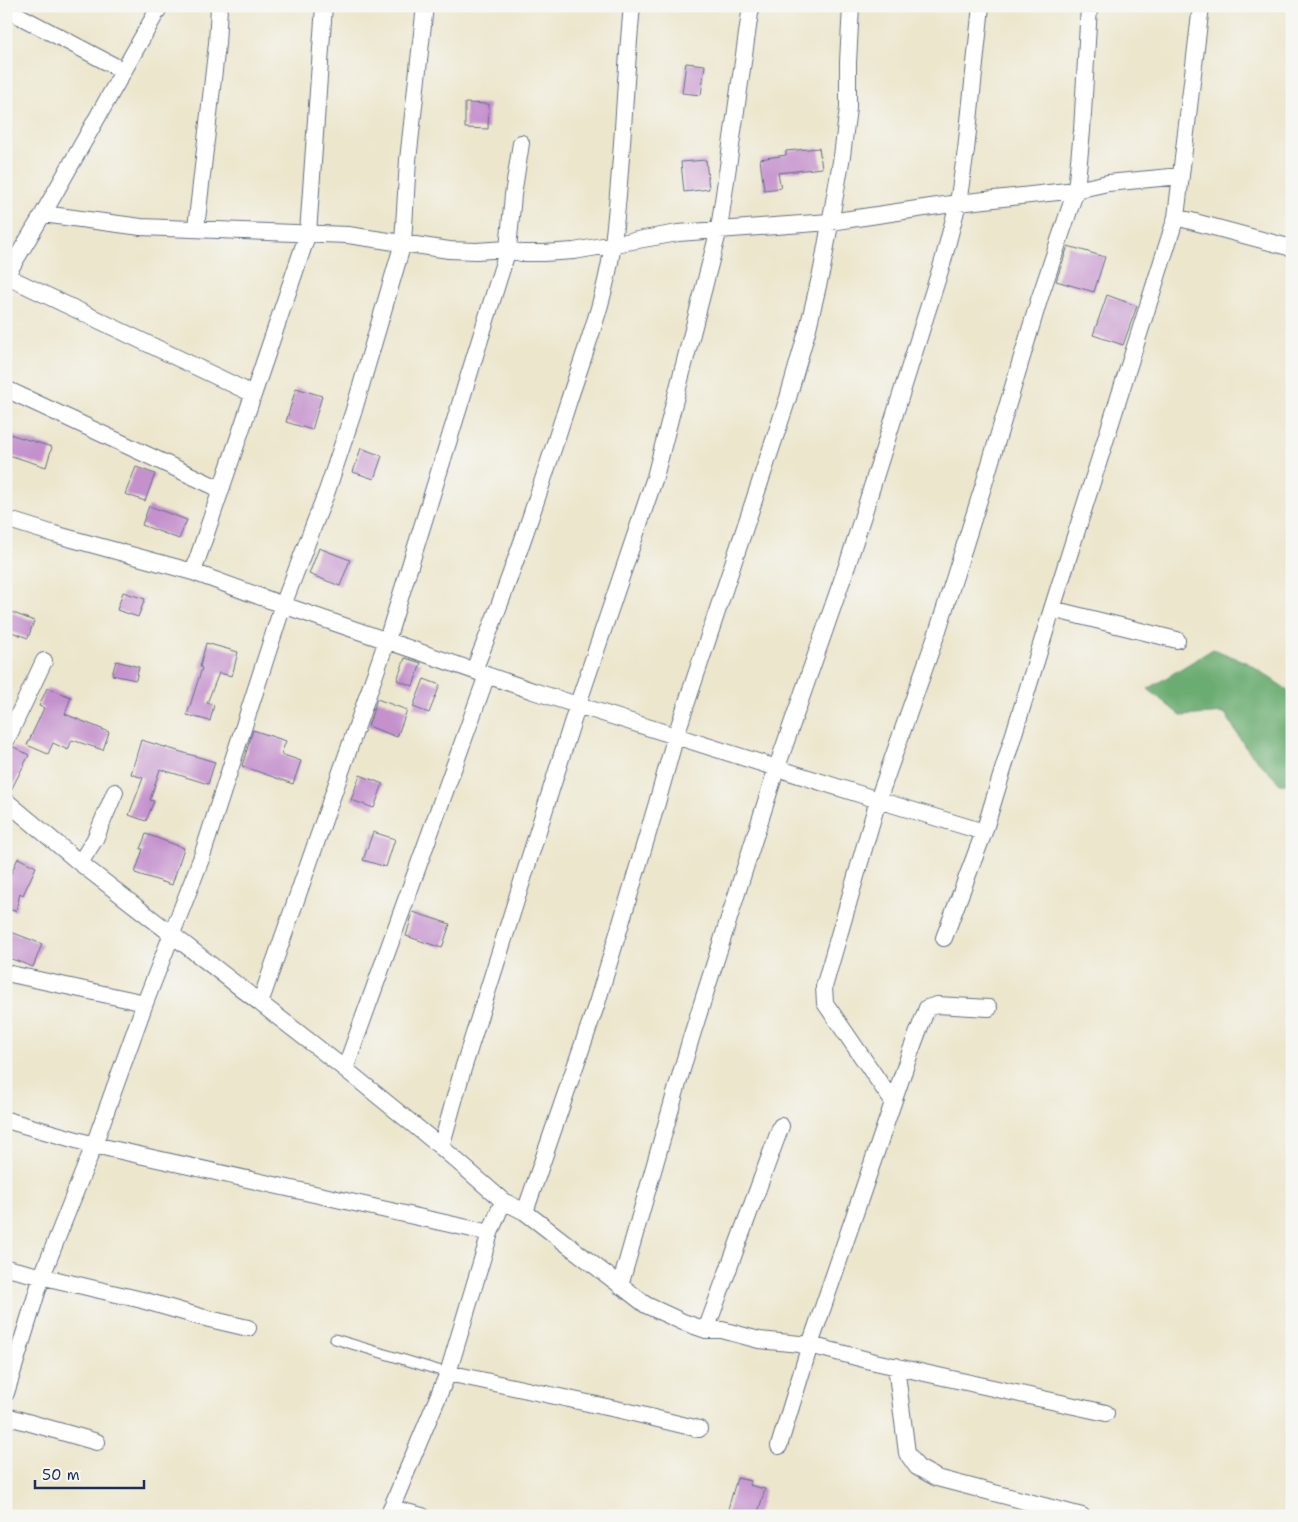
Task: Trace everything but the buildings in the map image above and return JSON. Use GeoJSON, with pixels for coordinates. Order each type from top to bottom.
{"type":"FeatureCollection","features":[{"type":"Feature","properties":{"kind":"street"},"geometry":{"type":"LineString","coordinates":[[160,6],[6,276],[253,394]]}},
{"type":"Feature","properties":{"kind":"street"},"geometry":{"type":"LineString","coordinates":[[196,228],[217,44],[219,6]]}},
{"type":"Feature","properties":{"kind":"street"},"geometry":{"type":"LineString","coordinates":[[193,572],[308,233],[324,6]]}},
{"type":"Feature","properties":{"kind":"street"},"geometry":{"type":"LineString","coordinates":[[6,1393],[42,1276],[94,1145],[171,933],[184,906],[201,859],[283,605],[327,491],[353,413],[403,243],[408,160],[425,6]]}},
{"type":"Feature","properties":{"kind":"street"},"geometry":{"type":"LineString","coordinates":[[344,1069],[481,672],[606,282],[613,244],[632,6]]}},
{"type":"Feature","properties":{"kind":"street"},"geometry":{"type":"LineString","coordinates":[[440,1147],[578,704],[655,477],[719,229],[751,6]]}},
{"type":"Feature","properties":{"kind":"street"},"geometry":{"type":"LineString","coordinates":[[525,1212],[597,1003],[676,735],[788,398],[808,328],[842,156],[848,108],[851,6]]}},
{"type":"Feature","properties":{"kind":"street"},"geometry":{"type":"LineString","coordinates":[[620,1286],[691,1038],[776,767],[865,510],[943,261],[958,203],[966,150],[981,6]]}},
{"type":"Feature","properties":{"kind":"street"},"geometry":{"type":"LineString","coordinates":[[893,1102],[825,1003],[824,987],[878,800],[938,630],[1039,300],[1076,190],[1082,131],[1089,6]]}},
{"type":"Feature","properties":{"kind":"street"},"geometry":{"type":"LineString","coordinates":[[944,938],[984,832],[1052,609],[1176,217],[1201,6]]}},
{"type":"Feature","properties":{"kind":"street"},"geometry":{"type":"LineString","coordinates":[[6,9],[124,71]]}},
{"type":"Feature","properties":{"kind":"street"},"geometry":{"type":"LineString","coordinates":[[260,1003],[387,640],[508,249],[513,196],[522,143]]}},
{"type":"Feature","properties":{"kind":"street"},"geometry":{"type":"LineString","coordinates":[[43,214],[141,227],[348,235],[467,251],[508,249],[521,253],[543,253],[574,251],[678,233],[830,222],[958,203],[1076,190],[1108,183],[1181,176]]}},
{"type":"Feature","properties":{"kind":"street"},"geometry":{"type":"LineString","coordinates":[[1176,217],[1292,248]]}},
{"type":"Feature","properties":{"kind":"street"},"geometry":{"type":"LineString","coordinates":[[6,389],[220,489]]}},
{"type":"Feature","properties":{"kind":"street"},"geometry":{"type":"LineString","coordinates":[[6,519],[193,572],[283,605],[578,704],[984,832]]}},
{"type":"Feature","properties":{"kind":"street"},"geometry":{"type":"LineString","coordinates":[[1052,609],[1177,640]]}},
{"type":"Feature","properties":{"kind":"street"},"geometry":{"type":"LineString","coordinates":[[6,741],[44,660]]}},
{"type":"Feature","properties":{"kind":"street"},"geometry":{"type":"LineString","coordinates":[[80,863],[95,839],[115,792]]}},
{"type":"Feature","properties":{"kind":"street"},"geometry":{"type":"LineString","coordinates":[[6,801],[80,863],[344,1069],[503,1201],[525,1212],[646,1304],[683,1322],[706,1330],[722,1330],[759,1340],[810,1345],[1106,1413]]}},
{"type":"Feature","properties":{"kind":"street"},"geometry":{"type":"LineString","coordinates":[[6,974],[145,1003]]}},
{"type":"Feature","properties":{"kind":"street"},"geometry":{"type":"LineString","coordinates":[[779,1446],[810,1345],[927,1008],[937,1005],[989,1008]]}},
{"type":"Feature","properties":{"kind":"street"},"geometry":{"type":"LineString","coordinates":[[6,1120],[94,1145],[490,1233]]}},
{"type":"Feature","properties":{"kind":"street"},"geometry":{"type":"LineString","coordinates":[[706,1330],[781,1126]]}},
{"type":"Feature","properties":{"kind":"street"},"geometry":{"type":"LineString","coordinates":[[422,1516],[389,1512],[448,1373],[490,1233],[503,1201]]}},
{"type":"Feature","properties":{"kind":"street"},"geometry":{"type":"LineString","coordinates":[[6,1268],[248,1328]]}},
{"type":"Feature","properties":{"kind":"street"},"geometry":{"type":"LineString","coordinates":[[896,1366],[907,1454],[917,1467],[937,1478],[1003,1497],[1082,1516]]}},
{"type":"Feature","properties":{"kind":"street"},"geometry":{"type":"LineString","coordinates":[[448,1373],[699,1429]]}},
{"type":"Feature","properties":{"kind":"street"},"geometry":{"type":"LineString","coordinates":[[6,1416],[97,1442]]}},
{"type":"Feature","properties":{"kind":"lane"},"geometry":{"type":"LineString","coordinates":[[335,1339],[448,1373]]}},
{"type":"Feature","properties":{"kind":"green space"},"geometry":{"type":"Polygon","coordinates":[[[1213,649],[1248,663],[1292,693],[1292,784],[1280,784],[1245,747],[1225,713],[1181,716],[1148,689],[1213,649]]]}}]}
